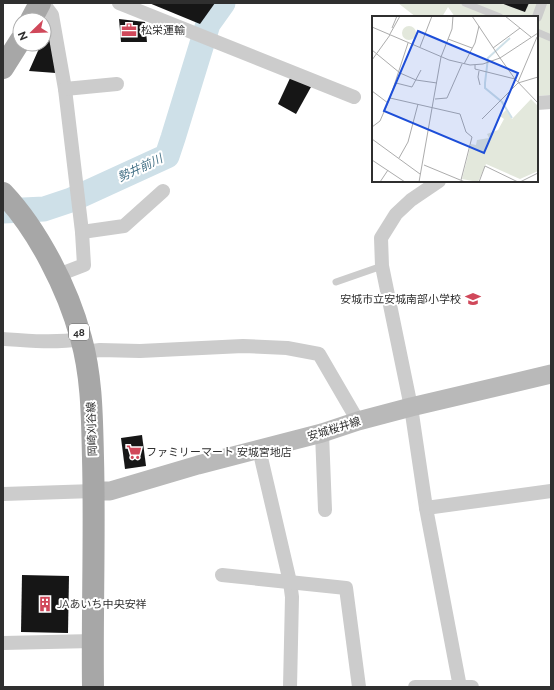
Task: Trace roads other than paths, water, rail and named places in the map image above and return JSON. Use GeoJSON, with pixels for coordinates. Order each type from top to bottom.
{"type":"FeatureCollection","features":[{"type":"Feature","properties":{"kind":"main road"},"geometry":{"type":"LineString","coordinates":[[35,12],[40,3]]}},
{"type":"Feature","properties":{"kind":"main road"},"geometry":{"type":"LineString","coordinates":[[3,68],[13,52]]}},
{"type":"Feature","properties":{"kind":"main road","name":"岡崎刈谷線"},"geometry":{"type":"LineString","coordinates":[[3,193],[32,230],[58,275],[70,304],[83,346],[91,392],[94,491],[92,641],[93,687]]}},
{"type":"Feature","properties":{"kind":"main road","name":"安城桜井線"},"geometry":{"type":"LineString","coordinates":[[94,491],[110,490],[322,433],[358,421],[410,407],[551,374]]}},
{"type":"Feature","properties":{"kind":"street"},"geometry":{"type":"LineString","coordinates":[[43,3],[52,15],[65,90],[82,232],[84,265],[58,275]]}},
{"type":"Feature","properties":{"kind":"street"},"geometry":{"type":"LineString","coordinates":[[119,3],[354,97]]}},
{"type":"Feature","properties":{"kind":"street"},"geometry":{"type":"LineString","coordinates":[[537,16],[542,3]]}},
{"type":"Feature","properties":{"kind":"street"},"geometry":{"type":"LineString","coordinates":[[65,90],[117,84]]}},
{"type":"Feature","properties":{"kind":"street"},"geometry":{"type":"LineString","coordinates":[[538,103],[551,102]]}},
{"type":"Feature","properties":{"kind":"street"},"geometry":{"type":"LineString","coordinates":[[438,182],[411,200],[396,214],[381,238],[382,266],[410,407],[426,508],[460,687]]}},
{"type":"Feature","properties":{"kind":"street"},"geometry":{"type":"LineString","coordinates":[[82,232],[124,226],[163,191]]}},
{"type":"Feature","properties":{"kind":"street"},"geometry":{"type":"LineString","coordinates":[[3,339],[39,342],[67,341],[100,350],[140,351],[243,346],[287,348],[319,354],[358,421]]}},
{"type":"Feature","properties":{"kind":"street"},"geometry":{"type":"LineString","coordinates":[[322,433],[324,510]]}},
{"type":"Feature","properties":{"kind":"street"},"geometry":{"type":"LineString","coordinates":[[259,449],[290,582],[292,597],[290,687]]}},
{"type":"Feature","properties":{"kind":"street"},"geometry":{"type":"LineString","coordinates":[[3,494],[94,491]]}},
{"type":"Feature","properties":{"kind":"street"},"geometry":{"type":"LineString","coordinates":[[426,508],[551,491]]}},
{"type":"Feature","properties":{"kind":"street"},"geometry":{"type":"LineString","coordinates":[[222,575],[346,588],[359,687]]}},
{"type":"Feature","properties":{"kind":"street"},"geometry":{"type":"LineString","coordinates":[[3,644],[92,641]]}},
{"type":"Feature","properties":{"kind":"street"},"geometry":{"type":"LineString","coordinates":[[416,687],[472,687]]}},
{"type":"Feature","properties":{"kind":"lane"},"geometry":{"type":"LineString","coordinates":[[465,3],[498,16]]}},
{"type":"Feature","properties":{"kind":"lane"},"geometry":{"type":"LineString","coordinates":[[538,32],[551,38]]}},
{"type":"Feature","properties":{"kind":"lane"},"geometry":{"type":"LineString","coordinates":[[336,282],[382,266]]}},
{"type":"Feature","properties":{"kind":"waterway","name":"勢井前川"},"geometry":{"type":"LineString","coordinates":[[3,211],[44,209],[71,200],[167,156],[208,24],[223,3]]}},
{"type":"Feature","properties":{"kind":"place","name":"松栄運輸"},"geometry":{"type":"Point","coordinates":[129,30]}},
{"type":"Feature","properties":{"kind":"place","name":"安城市立安城南部小学校"},"geometry":{"type":"Point","coordinates":[473,299]}},
{"type":"Feature","properties":{"kind":"place","name":"ファミリーマート 安城宮地店"},"geometry":{"type":"Point","coordinates":[134,452]}},
{"type":"Feature","properties":{"kind":"place","name":"JAあいち中央安祥"},"geometry":{"type":"Point","coordinates":[45,604]}}]}
